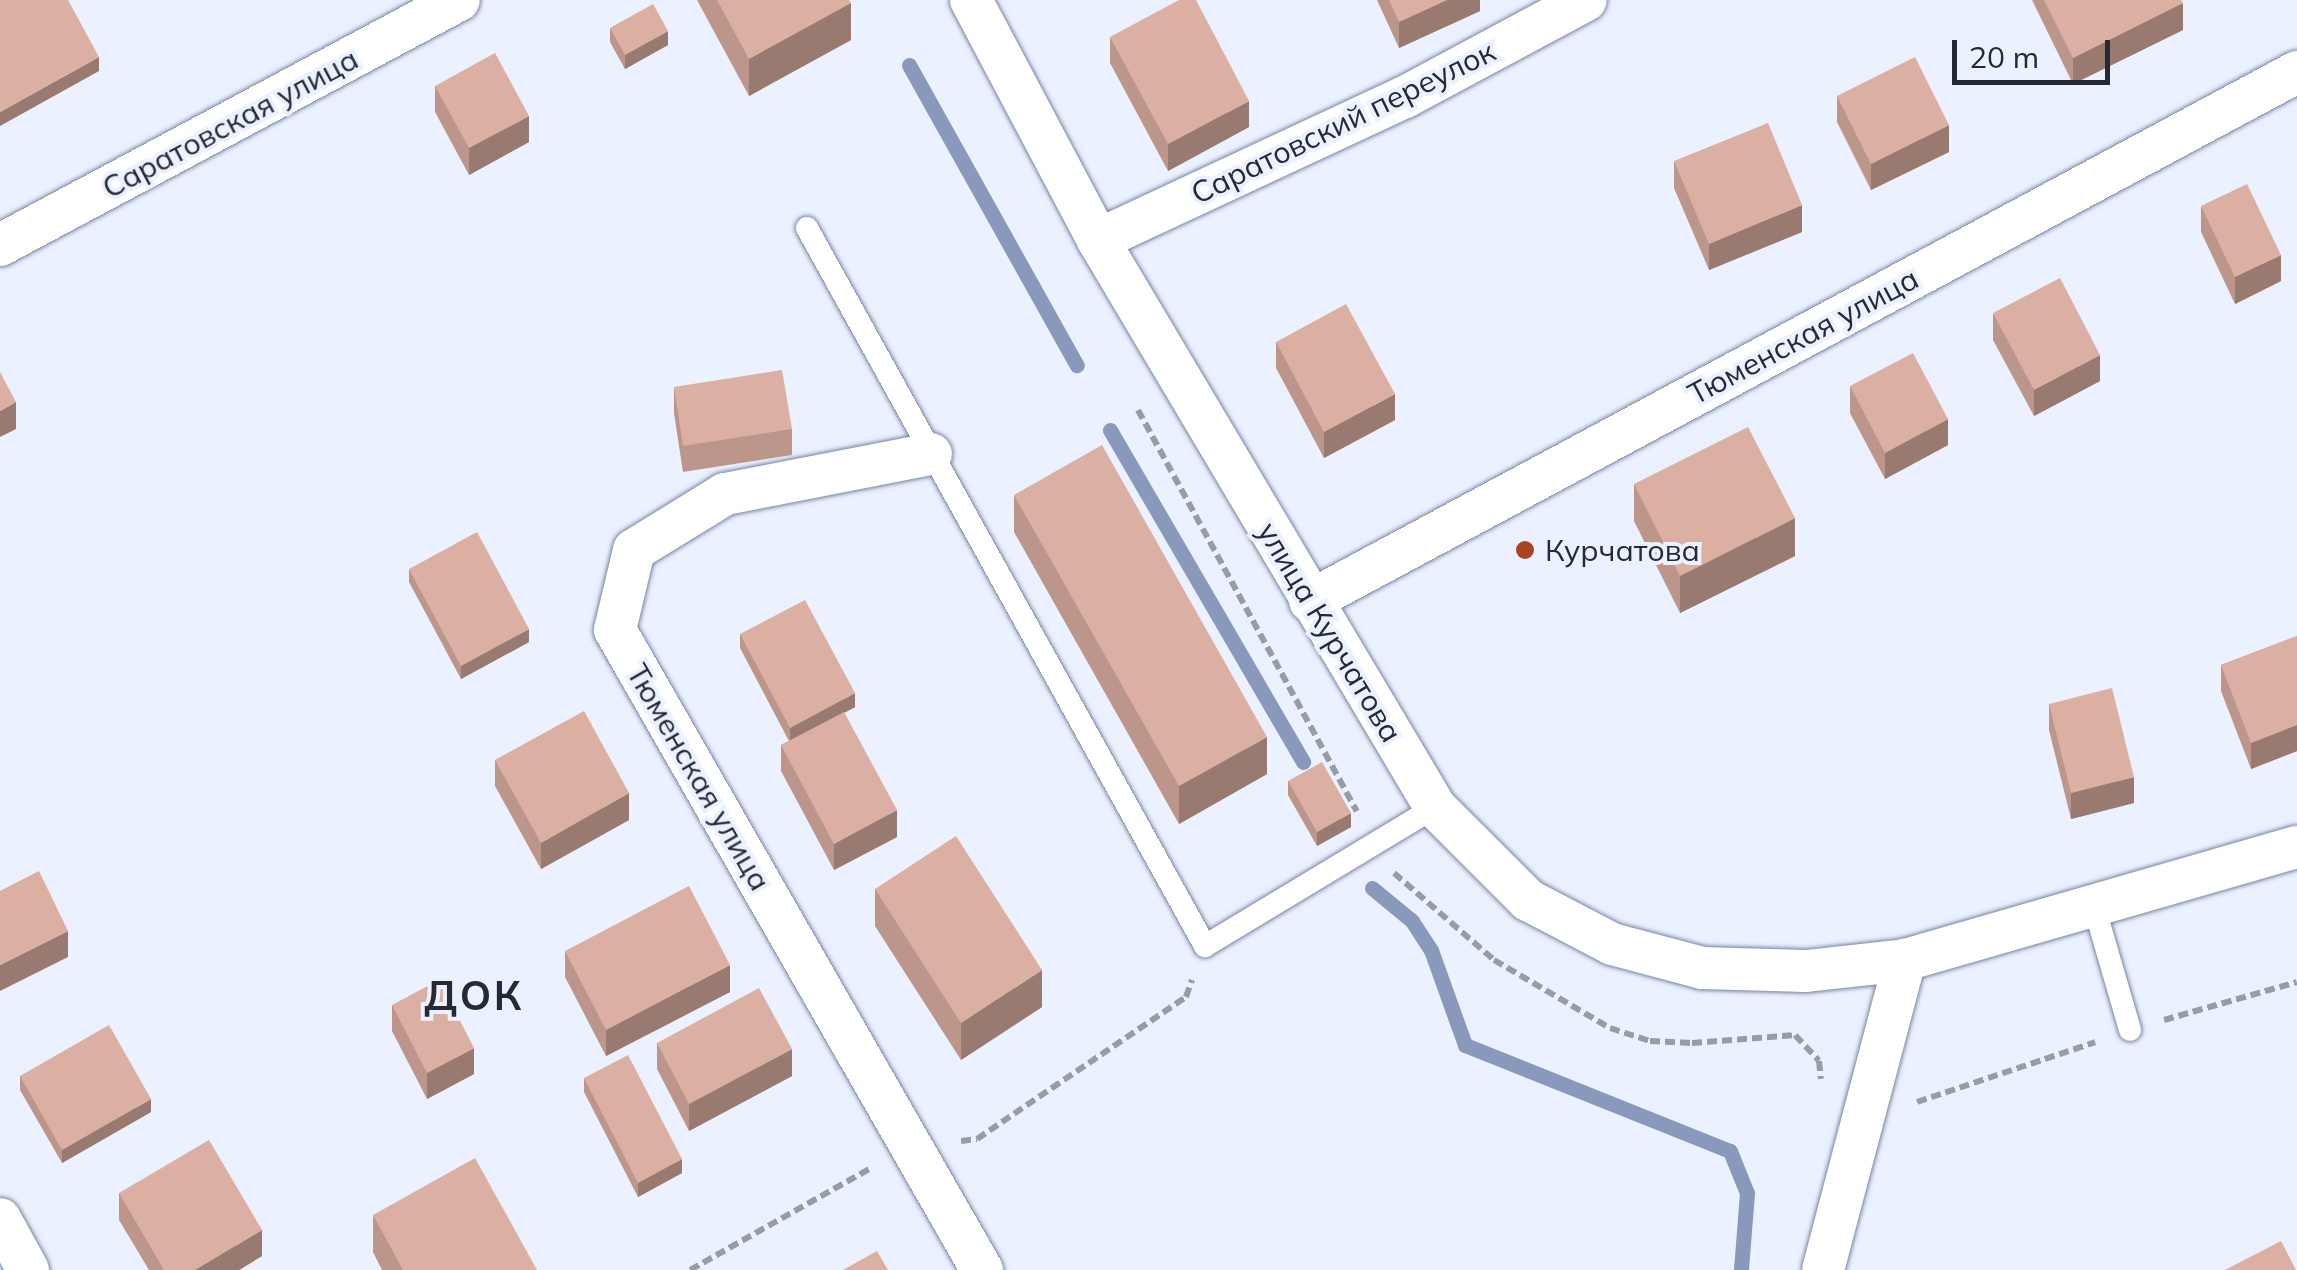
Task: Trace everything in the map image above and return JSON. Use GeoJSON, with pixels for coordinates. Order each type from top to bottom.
{"type":"FeatureCollection","features":[{"type":"Feature","properties":{"kind":"street","name":"Саратовская улица"},"geometry":{"type":"LineString","coordinates":[[0,245],[459,0]]}},
{"type":"Feature","properties":{"kind":"street","name":"улица Курчатова"},"geometry":{"type":"LineString","coordinates":[[971,0],[1098,240],[1435,807],[1528,900],[1612,944],[1702,968],[1806,972],[1905,960]]}},
{"type":"Feature","properties":{"kind":"street","name":"Саратовский переулок"},"geometry":{"type":"LineString","coordinates":[[1098,240],[1405,97],[1586,0]]}},
{"type":"Feature","properties":{"kind":"street","name":"Тюменская улица"},"geometry":{"type":"LineString","coordinates":[[1310,601],[2297,72]]}},
{"type":"Feature","properties":{"kind":"street","name":"Тюменская улица"},"geometry":{"type":"LineString","coordinates":[[930,454],[725,494],[634,550],[616,630],[982,1270]]}},
{"type":"Feature","properties":{"kind":"street"},"geometry":{"type":"LineString","coordinates":[[1823,1270],[1905,960],[2297,847]]}},
{"type":"Feature","properties":{"kind":"street"},"geometry":{"type":"LineString","coordinates":[[0,1219],[28,1270]]}},
{"type":"Feature","properties":{"kind":"lane"},"geometry":{"type":"LineString","coordinates":[[807,228],[1205,946],[1435,807]]}},
{"type":"Feature","properties":{"kind":"lane"},"geometry":{"type":"LineString","coordinates":[[2094,906],[2130,1030]]}},
{"type":"Feature","properties":{"kind":"path"},"geometry":{"type":"LineString","coordinates":[[690,1270],[909,1146],[977,1140],[1186,997],[1205,946]]}},
{"type":"Feature","properties":{"kind":"path"},"geometry":{"type":"LineString","coordinates":[[1864,1107],[1917,1102],[2130,1030],[2297,982]]}},
{"type":"Feature","properties":{"kind":"building"},"geometry":{"type":"Polygon","coordinates":[[[0,0],[68,0],[99,57],[0,112],[0,0]]]}},
{"type":"Feature","properties":{"kind":"building"},"geometry":{"type":"Polygon","coordinates":[[[717,0],[849,0],[851,3],[749,59],[717,0]]]}},
{"type":"Feature","properties":{"kind":"building"},"geometry":{"type":"Polygon","coordinates":[[[1179,0],[1196,0],[1249,101],[1168,144],[1110,37],[1179,0]]]}},
{"type":"Feature","properties":{"kind":"building"},"geometry":{"type":"Polygon","coordinates":[[[1389,0],[1447,0],[1399,22],[1389,0]]]}},
{"type":"Feature","properties":{"kind":"building"},"geometry":{"type":"Polygon","coordinates":[[[2044,0],[2181,0],[2183,3],[2073,58],[2044,0]]]}},
{"type":"Feature","properties":{"kind":"building"},"geometry":{"type":"Polygon","coordinates":[[[653,4],[668,31],[625,55],[610,28],[653,4]]]}},
{"type":"Feature","properties":{"kind":"building"},"geometry":{"type":"Polygon","coordinates":[[[495,53],[529,116],[469,148],[435,86],[495,53]]]}},
{"type":"Feature","properties":{"kind":"building"},"geometry":{"type":"Polygon","coordinates":[[[1915,57],[1949,125],[1871,164],[1837,96],[1915,57]]]}},
{"type":"Feature","properties":{"kind":"building"},"geometry":{"type":"Polygon","coordinates":[[[1768,123],[1802,205],[1709,244],[1674,161],[1768,123]]]}},
{"type":"Feature","properties":{"kind":"building"},"geometry":{"type":"Polygon","coordinates":[[[2247,184],[2281,255],[2235,277],[2201,206],[2247,184]]]}},
{"type":"Feature","properties":{"kind":"building"},"geometry":{"type":"Polygon","coordinates":[[[2060,278],[2100,355],[2034,390],[1993,313],[2060,278]]]}},
{"type":"Feature","properties":{"kind":"building"},"geometry":{"type":"Polygon","coordinates":[[[1346,304],[1395,394],[1324,432],[1276,342],[1346,304]]]}},
{"type":"Feature","properties":{"kind":"building"},"geometry":{"type":"Polygon","coordinates":[[[1913,353],[1948,419],[1885,453],[1850,386],[1913,353]]]}},
{"type":"Feature","properties":{"kind":"building"},"geometry":{"type":"Polygon","coordinates":[[[782,370],[792,429],[683,446],[674,387],[782,370]]]}},
{"type":"Feature","properties":{"kind":"building"},"geometry":{"type":"Polygon","coordinates":[[[0,372],[16,402],[0,411],[0,372]]]}},
{"type":"Feature","properties":{"kind":"building"},"geometry":{"type":"Polygon","coordinates":[[[1748,427],[1795,518],[1680,576],[1634,484],[1748,427]]]}},
{"type":"Feature","properties":{"kind":"building"},"geometry":{"type":"Polygon","coordinates":[[[1102,445],[1267,737],[1179,786],[1014,495],[1102,445]]]}},
{"type":"Feature","properties":{"kind":"building"},"geometry":{"type":"Polygon","coordinates":[[[477,532],[529,629],[461,666],[409,569],[477,532]]]}},
{"type":"Feature","properties":{"kind":"building"},"geometry":{"type":"Polygon","coordinates":[[[805,600],[855,693],[790,728],[740,634],[805,600]]]}},
{"type":"Feature","properties":{"kind":"building"},"geometry":{"type":"Polygon","coordinates":[[[2297,636],[2297,725],[2251,743],[2221,665],[2297,636]]]}},
{"type":"Feature","properties":{"kind":"building"},"geometry":{"type":"Polygon","coordinates":[[[2112,688],[2134,777],[2071,793],[2049,704],[2112,688]]]}},
{"type":"Feature","properties":{"kind":"building"},"geometry":{"type":"Polygon","coordinates":[[[584,711],[629,793],[541,843],[495,760],[584,711]]]}},
{"type":"Feature","properties":{"kind":"building"},"geometry":{"type":"Polygon","coordinates":[[[844,712],[897,810],[834,844],[781,745],[844,712]]]}},
{"type":"Feature","properties":{"kind":"building"},"geometry":{"type":"Polygon","coordinates":[[[1322,762],[1351,813],[1317,832],[1288,781],[1322,762]]]}},
{"type":"Feature","properties":{"kind":"building"},"geometry":{"type":"Polygon","coordinates":[[[956,836],[1042,970],[961,1023],[875,889],[956,836]]]}},
{"type":"Feature","properties":{"kind":"building"},"geometry":{"type":"Polygon","coordinates":[[[39,871],[68,931],[0,965],[0,891],[39,871]]]}},
{"type":"Feature","properties":{"kind":"building"},"geometry":{"type":"Polygon","coordinates":[[[689,886],[730,965],[606,1030],[565,951],[689,886]]]}},
{"type":"Feature","properties":{"kind":"building"},"geometry":{"type":"Polygon","coordinates":[[[439,980],[474,1048],[427,1073],[392,1005],[439,980]]]}},
{"type":"Feature","properties":{"kind":"building"},"geometry":{"type":"Polygon","coordinates":[[[759,988],[792,1049],[689,1104],[657,1043],[759,988]]]}},
{"type":"Feature","properties":{"kind":"building"},"geometry":{"type":"Polygon","coordinates":[[[109,1025],[151,1099],[62,1150],[20,1076],[109,1025]]]}},
{"type":"Feature","properties":{"kind":"building"},"geometry":{"type":"Polygon","coordinates":[[[628,1055],[682,1159],[638,1183],[584,1078],[628,1055]]]}},
{"type":"Feature","properties":{"kind":"building"},"geometry":{"type":"Polygon","coordinates":[[[209,1140],[262,1230],[195,1270],[164,1270],[119,1193],[209,1140]]]}},
{"type":"Feature","properties":{"kind":"building"},"geometry":{"type":"Polygon","coordinates":[[[475,1158],[537,1270],[403,1270],[373,1215],[475,1158]]]}},
{"type":"Feature","properties":{"kind":"building"},"geometry":{"type":"Polygon","coordinates":[[[2281,1241],[2296,1270],[2225,1270],[2281,1241]]]}},
{"type":"Feature","properties":{"kind":"building"},"geometry":{"type":"Polygon","coordinates":[[[877,1251],[888,1270],[843,1270],[877,1251]]]}},
{"type":"Feature","properties":{"kind":"waterway"},"geometry":{"type":"LineString","coordinates":[[909,65],[1077,365]]}},
{"type":"Feature","properties":{"kind":"waterway"},"geometry":{"type":"LineString","coordinates":[[1110,430],[1303,762]]}},
{"type":"Feature","properties":{"kind":"waterway"},"geometry":{"type":"LineString","coordinates":[[1372,888],[1412,921],[1431,950],[1465,1045],[1730,1151],[1747,1193],[1741,1270]]}},
{"type":"Feature","properties":{"kind":"place","name":"Курчатова"},"geometry":{"type":"Point","coordinates":[1525,550]}},
{"type":"Feature","properties":{"kind":"district","name":"ДОК"},"geometry":{"type":"Point","coordinates":[474,995]}}]}
